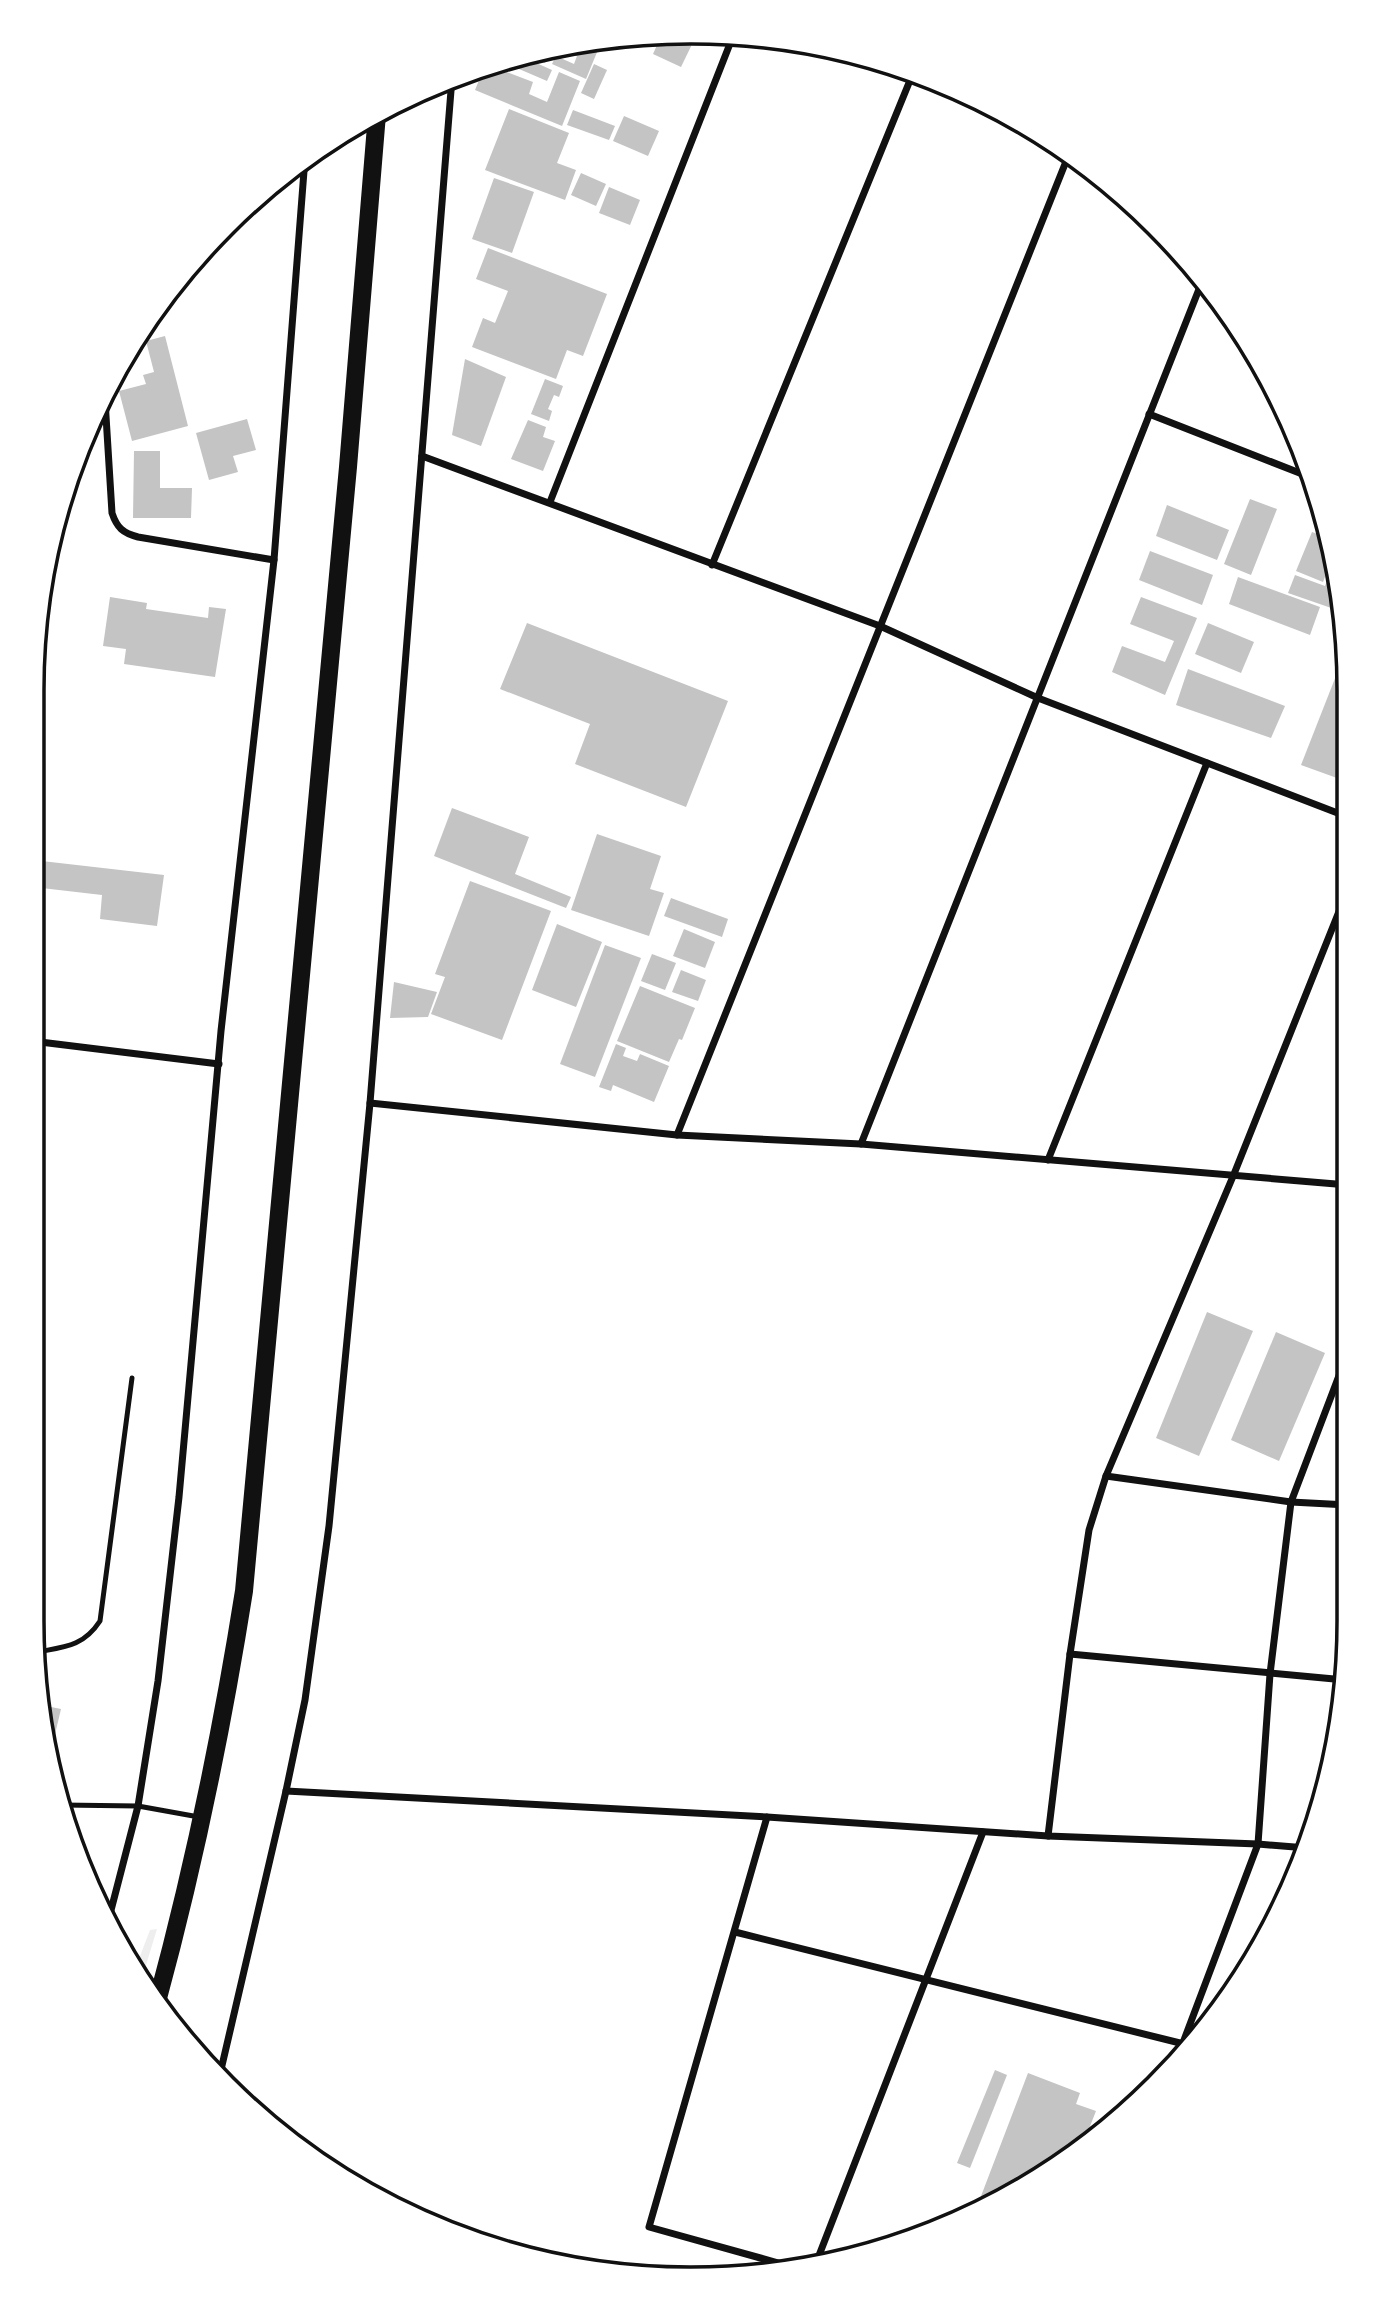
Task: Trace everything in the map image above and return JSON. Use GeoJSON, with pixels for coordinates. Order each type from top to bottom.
{"type":"FeatureCollection","features":[{"type":"Feature","properties":{"kind":"main road"},"geometry":{"type":"LineString","coordinates":[[160,1990],[202,1818],[228,1693],[244,1591],[347,481],[376,125]]}},
{"type":"Feature","properties":{"kind":"street"},"geometry":{"type":"LineString","coordinates":[[550,502],[729,45]]}},
{"type":"Feature","properties":{"kind":"street"},"geometry":{"type":"LineString","coordinates":[[712,565],[910,83]]}},
{"type":"Feature","properties":{"kind":"street"},"geometry":{"type":"LineString","coordinates":[[222,2066],[305,1700],[329,1526],[370,1103],[451,90]]}},
{"type":"Feature","properties":{"kind":"street"},"geometry":{"type":"LineString","coordinates":[[677,1135],[1065,164]]}},
{"type":"Feature","properties":{"kind":"street"},"geometry":{"type":"LineString","coordinates":[[111,1909],[138,1805],[158,1681],[177,1510],[219,1064],[274,560],[304,172]]}},
{"type":"Feature","properties":{"kind":"street"},"geometry":{"type":"LineString","coordinates":[[861,1144],[1198,290]]}},
{"type":"Feature","properties":{"kind":"street"},"geometry":{"type":"LineString","coordinates":[[106,413],[113,513],[117,527],[138,537],[274,560]]}},
{"type":"Feature","properties":{"kind":"street"},"geometry":{"type":"LineString","coordinates":[[1149,414],[1299,473]]}},
{"type":"Feature","properties":{"kind":"street"},"geometry":{"type":"LineString","coordinates":[[422,456],[880,626],[1038,698],[1337,813]]}},
{"type":"Feature","properties":{"kind":"street"},"geometry":{"type":"LineString","coordinates":[[1048,1160],[1207,762]]}},
{"type":"Feature","properties":{"kind":"street"},"geometry":{"type":"LineString","coordinates":[[1048,1836],[1070,1654],[1089,1531],[1106,1476],[1234,1174],[1337,916]]}},
{"type":"Feature","properties":{"kind":"street"},"geometry":{"type":"LineString","coordinates":[[44,1042],[219,1064]]}},
{"type":"Feature","properties":{"kind":"street"},"geometry":{"type":"LineString","coordinates":[[370,1103],[677,1135],[861,1144],[1337,1184]]}},
{"type":"Feature","properties":{"kind":"street"},"geometry":{"type":"LineString","coordinates":[[1187,2035],[1258,1844],[1270,1674],[1291,1502],[1337,1380]]}},
{"type":"Feature","properties":{"kind":"street"},"geometry":{"type":"LineString","coordinates":[[1106,1476],[1291,1502],[1337,1504]]}},
{"type":"Feature","properties":{"kind":"street"},"geometry":{"type":"LineString","coordinates":[[1070,1654],[1334,1679]]}},
{"type":"Feature","properties":{"kind":"street"},"geometry":{"type":"LineString","coordinates":[[286,1791],[767,1817],[1048,1836],[1296,1847]]}},
{"type":"Feature","properties":{"kind":"street"},"geometry":{"type":"LineString","coordinates":[[767,1817],[649,2227],[775,2262]]}},
{"type":"Feature","properties":{"kind":"street"},"geometry":{"type":"LineString","coordinates":[[819,2254],[983,1832]]}},
{"type":"Feature","properties":{"kind":"street"},"geometry":{"type":"LineString","coordinates":[[734,1932],[1179,2044]]}},
{"type":"Feature","properties":{"kind":"lane"},"geometry":{"type":"LineString","coordinates":[[45,1651],[75,1645],[92,1632],[100,1621],[132,1378]]}},
{"type":"Feature","properties":{"kind":"lane"},"geometry":{"type":"LineString","coordinates":[[71,1805],[138,1805],[202,1818]]}},
{"type":"Feature","properties":{"kind":"shaded area"},"geometry":{"type":"Polygon","coordinates":[[[157,1929],[145,1968],[139,1958],[150,1930],[157,1929]]]}},
{"type":"Feature","properties":{"kind":"building"},"geometry":{"type":"Polygon","coordinates":[[[692,44],[681,67],[653,54],[657,45],[692,44]]]}},
{"type":"Feature","properties":{"kind":"building"},"geometry":{"type":"Polygon","coordinates":[[[598,50],[586,79],[552,64],[559,57],[574,64],[577,56],[574,54],[598,50]]]}},
{"type":"Feature","properties":{"kind":"building"},"geometry":{"type":"Polygon","coordinates":[[[536,63],[552,70],[547,81],[517,68],[536,63]]]}},
{"type":"Feature","properties":{"kind":"building"},"geometry":{"type":"Polygon","coordinates":[[[594,64],[607,70],[594,99],[581,93],[594,64]]]}},
{"type":"Feature","properties":{"kind":"building"},"geometry":{"type":"Polygon","coordinates":[[[505,71],[533,82],[529,94],[547,102],[559,72],[580,81],[562,126],[475,90],[479,79],[505,71]]]}},
{"type":"Feature","properties":{"kind":"building"},"geometry":{"type":"Polygon","coordinates":[[[509,109],[569,133],[557,163],[576,170],[565,200],[485,170],[509,109]]]}},
{"type":"Feature","properties":{"kind":"building"},"geometry":{"type":"Polygon","coordinates":[[[573,110],[615,126],[609,140],[567,125],[573,110]]]}},
{"type":"Feature","properties":{"kind":"building"},"geometry":{"type":"Polygon","coordinates":[[[624,116],[659,131],[648,156],[613,141],[624,116]]]}},
{"type":"Feature","properties":{"kind":"building"},"geometry":{"type":"Polygon","coordinates":[[[581,173],[606,184],[596,206],[571,195],[581,173]]]}},
{"type":"Feature","properties":{"kind":"building"},"geometry":{"type":"Polygon","coordinates":[[[494,178],[534,192],[512,253],[472,239],[494,178]]]}},
{"type":"Feature","properties":{"kind":"building"},"geometry":{"type":"Polygon","coordinates":[[[609,187],[640,200],[630,225],[599,213],[609,187]]]}},
{"type":"Feature","properties":{"kind":"building"},"geometry":{"type":"Polygon","coordinates":[[[488,248],[607,294],[583,356],[567,350],[556,379],[472,347],[483,318],[495,323],[508,291],[476,279],[488,248]]]}},
{"type":"Feature","properties":{"kind":"building"},"geometry":{"type":"Polygon","coordinates":[[[165,336],[188,426],[132,441],[119,391],[146,384],[143,375],[154,372],[147,341],[165,336]]]}},
{"type":"Feature","properties":{"kind":"building"},"geometry":{"type":"Polygon","coordinates":[[[465,359],[506,377],[481,446],[452,435],[465,359]]]}},
{"type":"Feature","properties":{"kind":"building"},"geometry":{"type":"Polygon","coordinates":[[[545,379],[563,386],[559,397],[554,395],[548,409],[552,411],[549,421],[531,414],[545,379]]]}},
{"type":"Feature","properties":{"kind":"building"},"geometry":{"type":"Polygon","coordinates":[[[247,419],[256,450],[233,456],[238,472],[209,480],[196,433],[247,419]]]}},
{"type":"Feature","properties":{"kind":"building"},"geometry":{"type":"Polygon","coordinates":[[[528,420],[546,427],[543,437],[555,441],[543,471],[511,459],[528,420]]]}},
{"type":"Feature","properties":{"kind":"building"},"geometry":{"type":"Polygon","coordinates":[[[134,451],[160,451],[160,488],[192,488],[191,518],[133,518],[134,451]]]}},
{"type":"Feature","properties":{"kind":"building"},"geometry":{"type":"Polygon","coordinates":[[[1250,499],[1277,509],[1251,575],[1224,564],[1250,499]]]}},
{"type":"Feature","properties":{"kind":"building"},"geometry":{"type":"Polygon","coordinates":[[[1167,505],[1229,530],[1217,560],[1156,536],[1167,505]]]}},
{"type":"Feature","properties":{"kind":"building"},"geometry":{"type":"Polygon","coordinates":[[[1312,532],[1318,534],[1326,573],[1323,582],[1296,571],[1312,532]]]}},
{"type":"Feature","properties":{"kind":"building"},"geometry":{"type":"Polygon","coordinates":[[[1150,551],[1213,575],[1202,605],[1139,580],[1150,551]]]}},
{"type":"Feature","properties":{"kind":"building"},"geometry":{"type":"Polygon","coordinates":[[[1295,575],[1325,586],[1328,579],[1332,608],[1288,593],[1295,575]]]}},
{"type":"Feature","properties":{"kind":"building"},"geometry":{"type":"Polygon","coordinates":[[[1238,577],[1320,607],[1310,635],[1229,604],[1238,577]]]}},
{"type":"Feature","properties":{"kind":"building"},"geometry":{"type":"Polygon","coordinates":[[[110,597],[147,603],[146,609],[208,618],[209,607],[226,609],[215,677],[124,664],[126,649],[103,646],[110,597]]]}},
{"type":"Feature","properties":{"kind":"building"},"geometry":{"type":"Polygon","coordinates":[[[1141,597],[1197,618],[1165,695],[1112,672],[1122,646],[1165,662],[1174,641],[1130,624],[1141,597]]]}},
{"type":"Feature","properties":{"kind":"building"},"geometry":{"type":"Polygon","coordinates":[[[527,623],[728,701],[686,807],[575,764],[590,724],[500,689],[527,623]]]}},
{"type":"Feature","properties":{"kind":"building"},"geometry":{"type":"Polygon","coordinates":[[[1208,623],[1254,642],[1241,673],[1195,654],[1208,623]]]}},
{"type":"Feature","properties":{"kind":"building"},"geometry":{"type":"Polygon","coordinates":[[[1188,669],[1285,706],[1271,738],[1176,705],[1188,669]]]}},
{"type":"Feature","properties":{"kind":"building"},"geometry":{"type":"Polygon","coordinates":[[[1337,674],[1337,778],[1301,765],[1337,674]]]}},
{"type":"Feature","properties":{"kind":"building"},"geometry":{"type":"Polygon","coordinates":[[[452,808],[529,837],[515,874],[571,897],[566,908],[434,856],[452,808]]]}},
{"type":"Feature","properties":{"kind":"building"},"geometry":{"type":"Polygon","coordinates":[[[597,834],[661,856],[650,889],[664,893],[649,936],[571,910],[597,834]]]}},
{"type":"Feature","properties":{"kind":"building"},"geometry":{"type":"Polygon","coordinates":[[[44,861],[164,875],[157,926],[100,919],[102,895],[44,888],[44,861]]]}},
{"type":"Feature","properties":{"kind":"building"},"geometry":{"type":"Polygon","coordinates":[[[470,881],[551,911],[502,1040],[431,1014],[445,977],[435,974],[470,881]]]}},
{"type":"Feature","properties":{"kind":"building"},"geometry":{"type":"Polygon","coordinates":[[[671,898],[728,919],[722,937],[664,916],[671,898]]]}},
{"type":"Feature","properties":{"kind":"building"},"geometry":{"type":"Polygon","coordinates":[[[557,924],[602,942],[576,1007],[532,990],[557,924]]]}},
{"type":"Feature","properties":{"kind":"building"},"geometry":{"type":"Polygon","coordinates":[[[684,929],[715,942],[705,968],[673,956],[684,929]]]}},
{"type":"Feature","properties":{"kind":"building"},"geometry":{"type":"Polygon","coordinates":[[[605,945],[641,958],[595,1077],[560,1064],[605,945]]]}},
{"type":"Feature","properties":{"kind":"building"},"geometry":{"type":"Polygon","coordinates":[[[652,954],[676,963],[665,990],[641,981],[652,954]]]}},
{"type":"Feature","properties":{"kind":"building"},"geometry":{"type":"Polygon","coordinates":[[[681,970],[706,980],[698,1001],[672,992],[681,970]]]}},
{"type":"Feature","properties":{"kind":"building"},"geometry":{"type":"Polygon","coordinates":[[[394,982],[437,992],[428,1017],[390,1018],[394,982]]]}},
{"type":"Feature","properties":{"kind":"building"},"geometry":{"type":"Polygon","coordinates":[[[640,986],[695,1008],[682,1040],[679,1039],[669,1062],[617,1041],[640,986]]]}},
{"type":"Feature","properties":{"kind":"building"},"geometry":{"type":"Polygon","coordinates":[[[616,1044],[626,1048],[623,1056],[637,1061],[640,1054],[669,1066],[654,1102],[613,1085],[611,1091],[599,1087],[616,1044]]]}},
{"type":"Feature","properties":{"kind":"building"},"geometry":{"type":"Polygon","coordinates":[[[1207,1312],[1253,1331],[1199,1456],[1156,1438],[1207,1312]]]}},
{"type":"Feature","properties":{"kind":"building"},"geometry":{"type":"Polygon","coordinates":[[[1276,1332],[1325,1353],[1279,1461],[1231,1440],[1276,1332]]]}},
{"type":"Feature","properties":{"kind":"building"},"geometry":{"type":"Polygon","coordinates":[[[49,1707],[61,1709],[54,1737],[49,1707]]]}},
{"type":"Feature","properties":{"kind":"building"},"geometry":{"type":"Polygon","coordinates":[[[995,2070],[1007,2075],[970,2168],[957,2163],[995,2070]]]}},
{"type":"Feature","properties":{"kind":"building"},"geometry":{"type":"Polygon","coordinates":[[[1028,2073],[1080,2093],[1076,2104],[1096,2111],[1088,2130],[1014,2181],[980,2200],[1028,2073]]]}}]}
